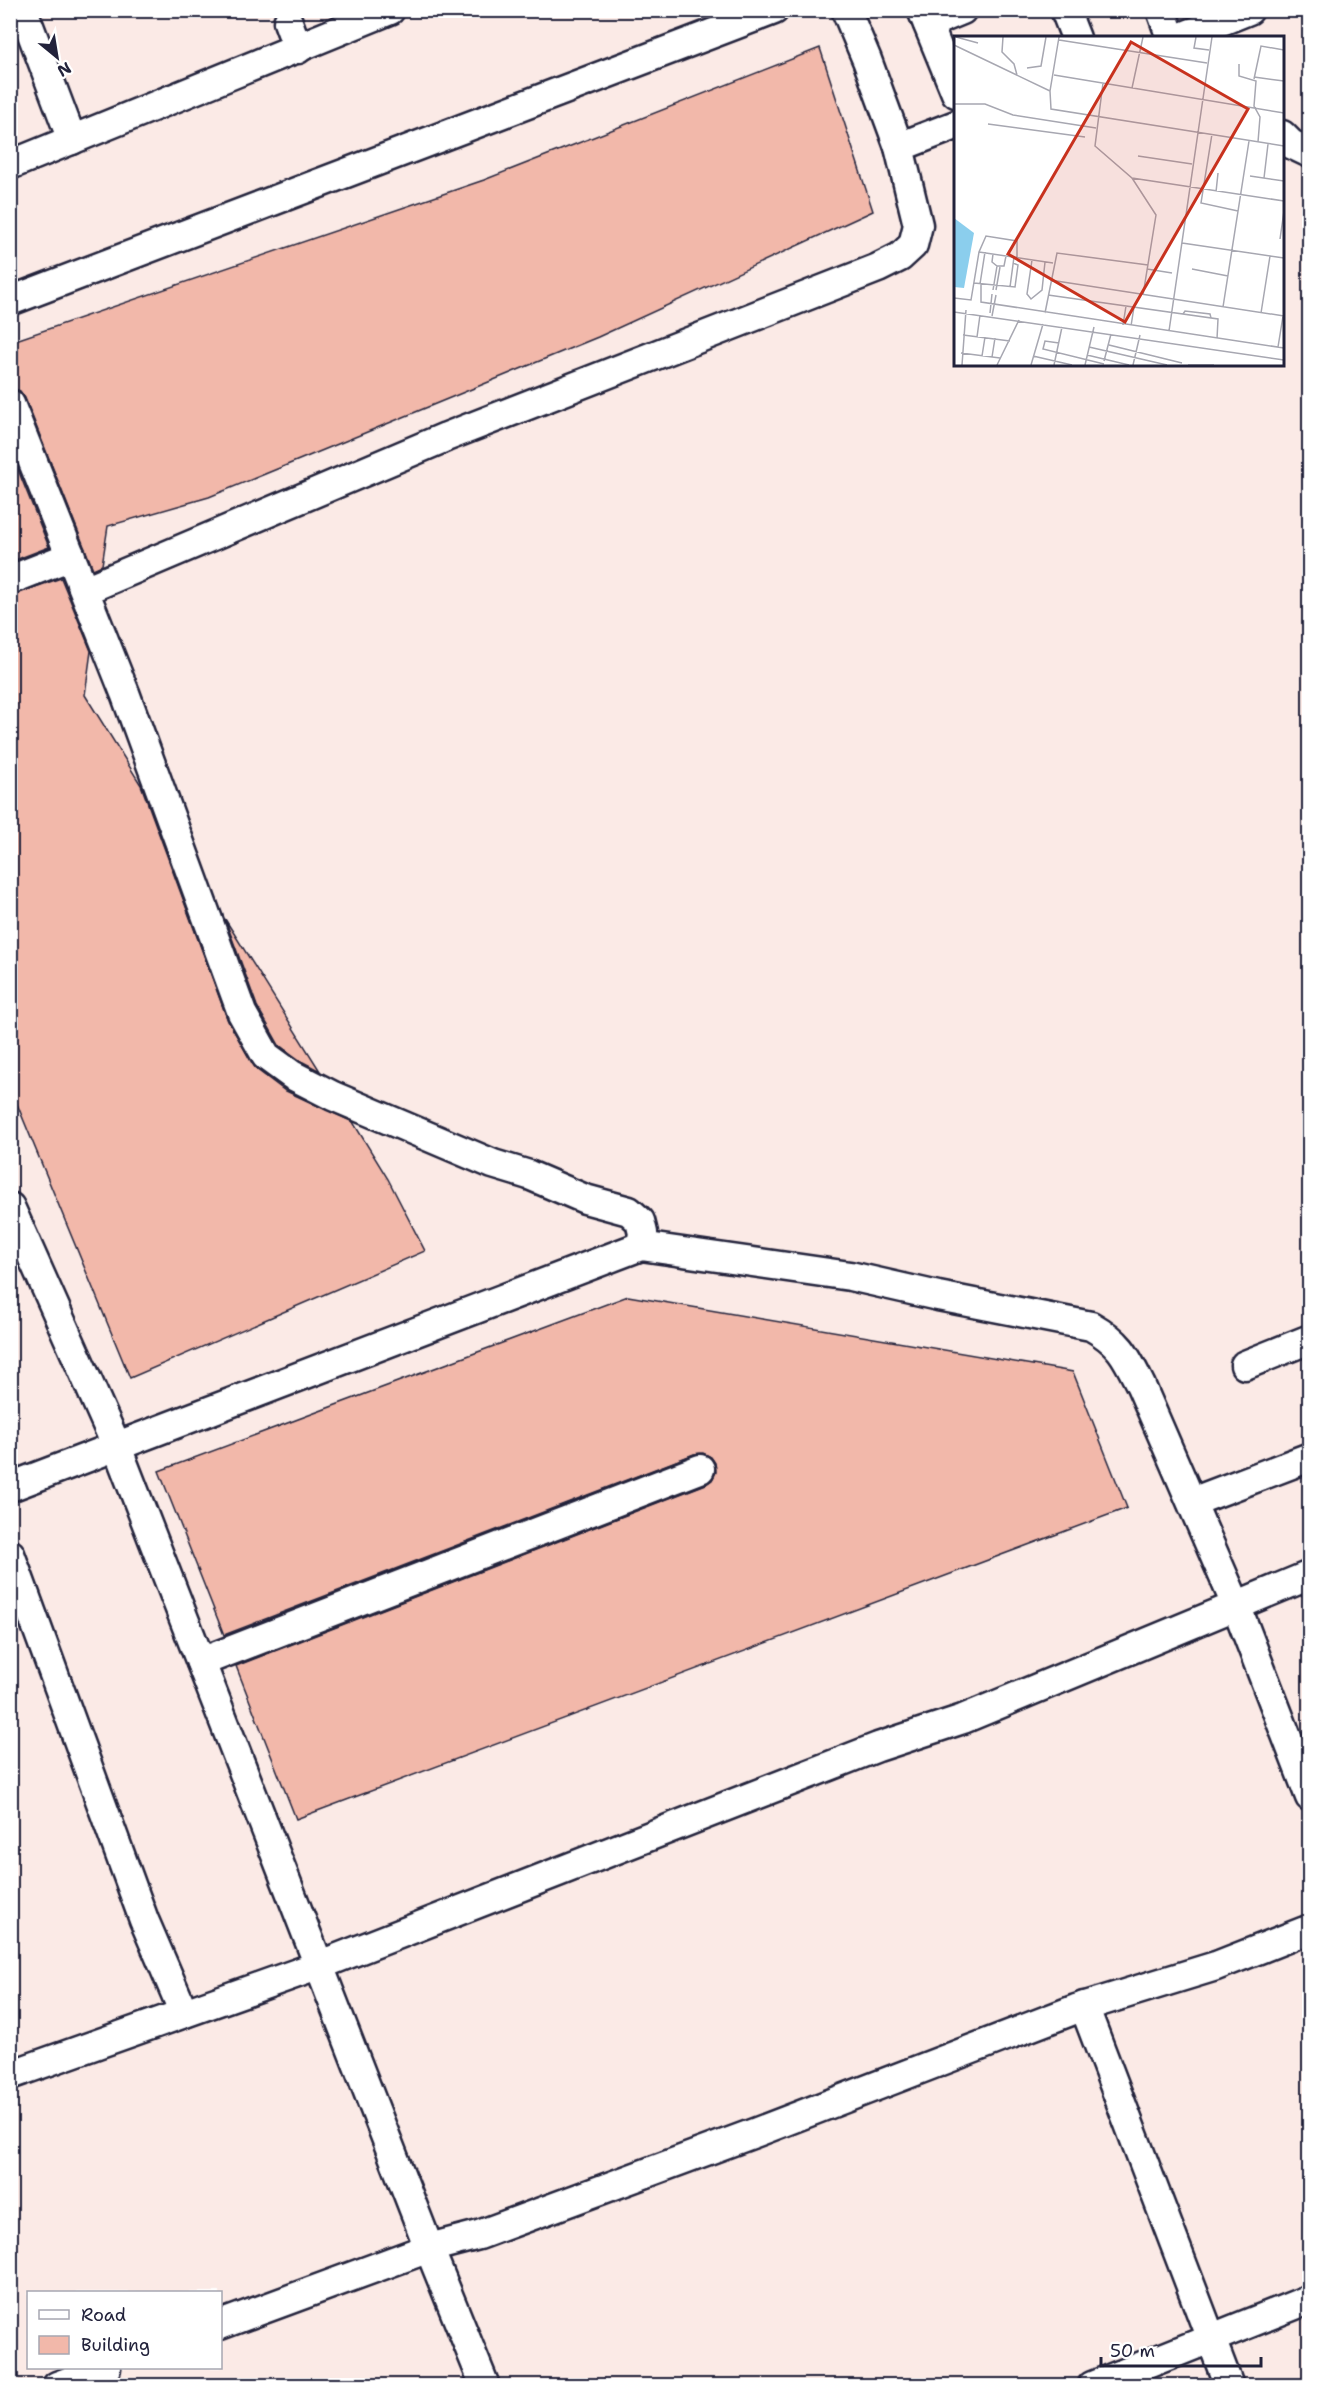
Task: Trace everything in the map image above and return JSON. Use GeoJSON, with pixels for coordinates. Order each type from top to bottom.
{"type":"FeatureCollection","features":[{"type":"Feature","properties":{"kind":"lane"},"geometry":{"type":"LineString","coordinates":[[23,10],[72,140]]}},
{"type":"Feature","properties":{"kind":"lane"},"geometry":{"type":"LineString","coordinates":[[10,165],[390,10]]}},
{"type":"Feature","properties":{"kind":"lane"},"geometry":{"type":"LineString","coordinates":[[10,301],[774,10]]}},
{"type":"Feature","properties":{"kind":"lane"},"geometry":{"type":"LineString","coordinates":[[85,590],[446,437],[900,257],[913,245],[918,225],[899,147],[846,10]]}},
{"type":"Feature","properties":{"kind":"lane"},"geometry":{"type":"LineString","coordinates":[[954,88],[925,17],[962,10]]}},
{"type":"Feature","properties":{"kind":"lane"},"geometry":{"type":"LineString","coordinates":[[1065,10],[1075,36]]}},
{"type":"Feature","properties":{"kind":"lane"},"geometry":{"type":"LineString","coordinates":[[1161,10],[1170,36]]}},
{"type":"Feature","properties":{"kind":"lane"},"geometry":{"type":"LineString","coordinates":[[288,22],[298,49]]}},
{"type":"Feature","properties":{"kind":"lane"},"geometry":{"type":"LineString","coordinates":[[1186,36],[1237,22]]}},
{"type":"Feature","properties":{"kind":"lane"},"geometry":{"type":"LineString","coordinates":[[899,147],[954,126]]}},
{"type":"Feature","properties":{"kind":"lane"},"geometry":{"type":"LineString","coordinates":[[1284,137],[1290,144],[1310,153]]}},
{"type":"Feature","properties":{"kind":"lane"},"geometry":{"type":"LineString","coordinates":[[10,404],[85,590],[242,1013],[266,1056],[292,1075],[333,1096],[493,1164],[529,1175],[585,1199],[629,1211],[640,1221],[643,1233],[641,1246]]}},
{"type":"Feature","properties":{"kind":"lane"},"geometry":{"type":"LineString","coordinates":[[10,580],[71,556]]}},
{"type":"Feature","properties":{"kind":"lane"},"geometry":{"type":"LineString","coordinates":[[10,1207],[117,1447],[429,2248],[485,2385]]}},
{"type":"Feature","properties":{"kind":"lane"},"geometry":{"type":"LineString","coordinates":[[10,1487],[641,1246],[850,1276],[1091,1326],[1111,1338],[1125,1354],[1141,1386],[1236,1605],[1310,1797]]}},
{"type":"Feature","properties":{"kind":"lane"},"geometry":{"type":"LineString","coordinates":[[1245,1365],[1310,1339]]}},
{"type":"Feature","properties":{"kind":"lane"},"geometry":{"type":"LineString","coordinates":[[1192,1502],[1310,1457]]}},
{"type":"Feature","properties":{"kind":"lane"},"geometry":{"type":"LineString","coordinates":[[201,1662],[700,1469]]}},
{"type":"Feature","properties":{"kind":"lane"},"geometry":{"type":"LineString","coordinates":[[10,1554],[144,1920],[184,2013]]}},
{"type":"Feature","properties":{"kind":"lane"},"geometry":{"type":"LineString","coordinates":[[10,2075],[320,1965],[878,1747],[963,1719],[1310,1575]]}},
{"type":"Feature","properties":{"kind":"lane"},"geometry":{"type":"LineString","coordinates":[[222,2324],[429,2248],[478,2235],[757,2132],[1084,2006],[1216,1966],[1310,1929]]}},
{"type":"Feature","properties":{"kind":"lane"},"geometry":{"type":"LineString","coordinates":[[1084,2006],[1229,2385]]}},
{"type":"Feature","properties":{"kind":"lane"},"geometry":{"type":"LineString","coordinates":[[1092,2385],[1310,2299]]}},
{"type":"Feature","properties":{"kind":"lane"},"geometry":{"type":"LineString","coordinates":[[57,2385],[101,2369]]}},
{"type":"Feature","properties":{"kind":"shaded area"},"geometry":{"type":"Polygon","coordinates":[[[11,11],[1309,11],[1309,2385],[11,2385],[11,11]]]}},
{"type":"Feature","properties":{"kind":"building"},"geometry":{"type":"Polygon","coordinates":[[[820,48],[873,211],[598,337],[209,497],[108,526],[102,565],[93,569],[25,398],[20,391],[10,388],[10,342],[484,180],[820,48]]]}},
{"type":"Feature","properties":{"kind":"building"},"geometry":{"type":"Polygon","coordinates":[[[10,450],[49,547],[10,562],[10,450]]]}},
{"type":"Feature","properties":{"kind":"building"},"geometry":{"type":"Polygon","coordinates":[[[61,578],[91,651],[85,695],[141,785],[228,1021],[256,1069],[284,1090],[353,1122],[388,1179],[425,1251],[130,1378],[10,1087],[10,596],[61,578]]]}},
{"type":"Feature","properties":{"kind":"building"},"geometry":{"type":"Polygon","coordinates":[[[225,919],[320,1071],[279,1045],[257,1006],[225,919]]]}},
{"type":"Feature","properties":{"kind":"building"},"geometry":{"type":"Polygon","coordinates":[[[628,1296],[1073,1372],[1127,1508],[296,1819],[236,1666],[706,1484],[712,1480],[716,1472],[715,1463],[711,1457],[703,1453],[694,1454],[224,1635],[159,1471],[628,1296]]]}}]}
